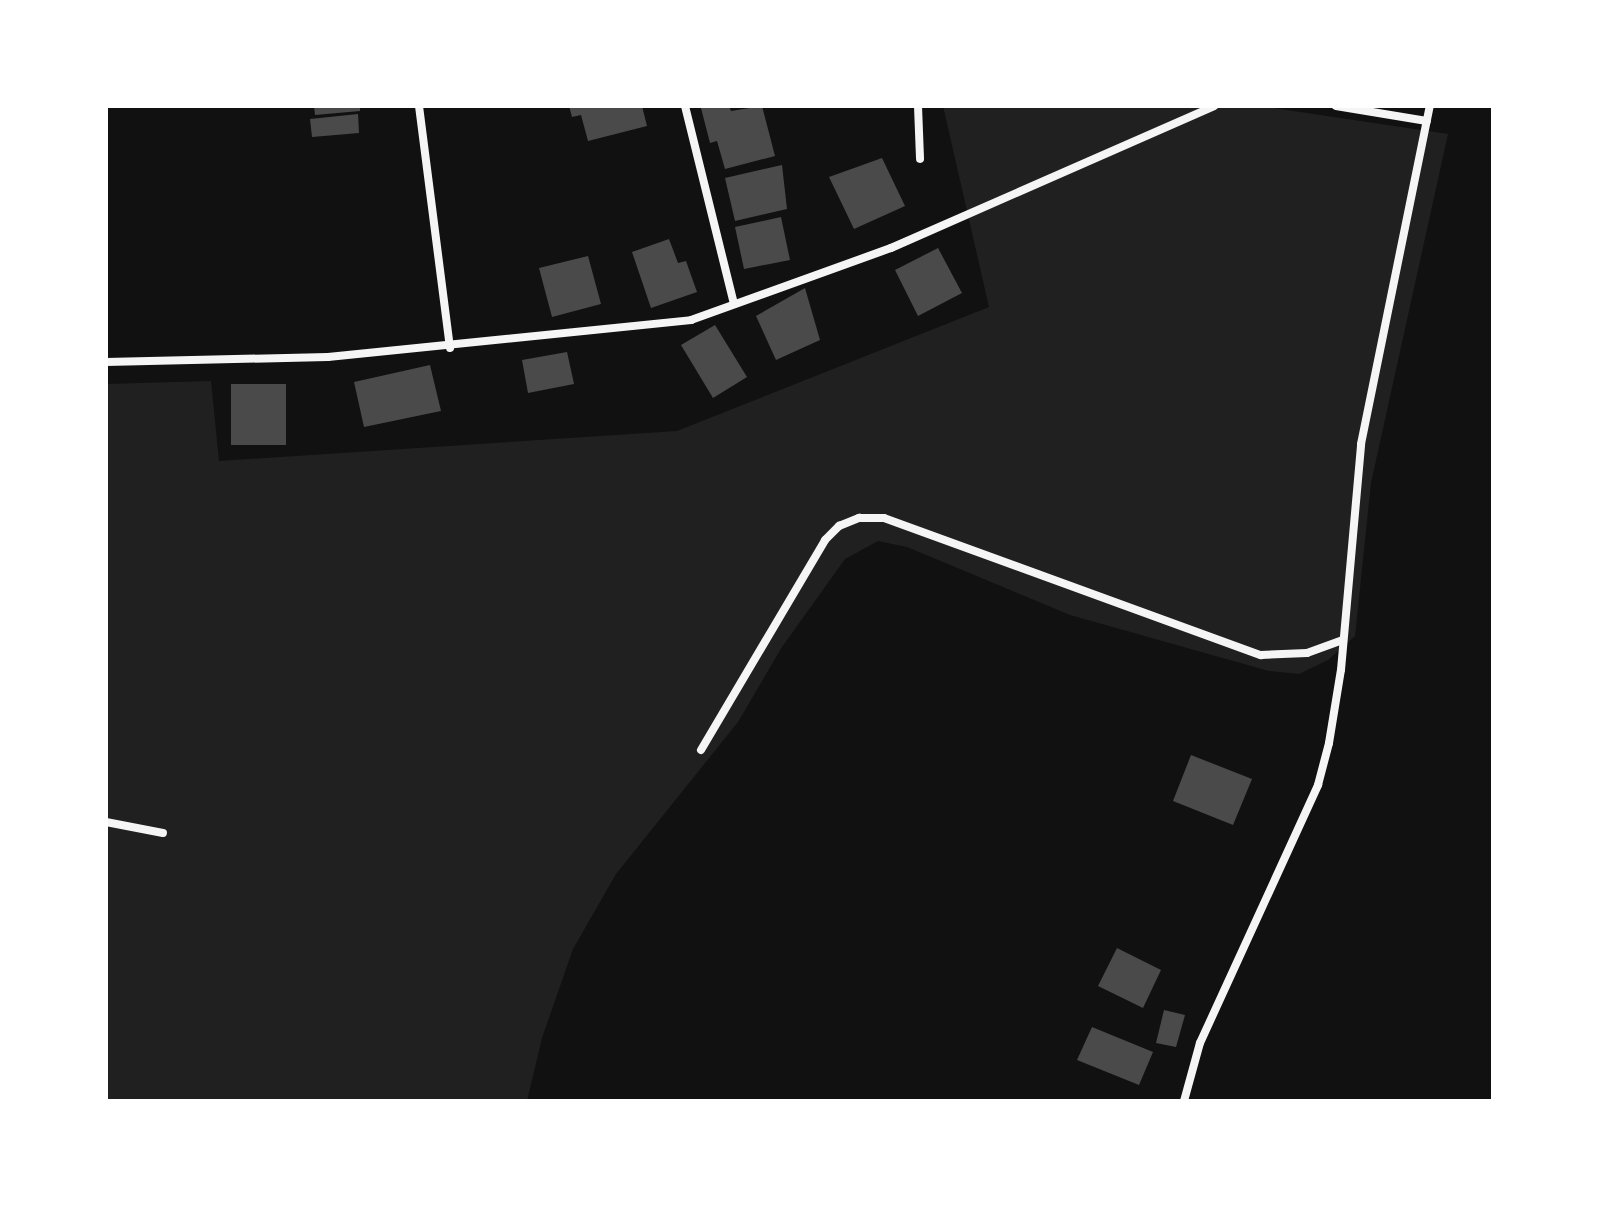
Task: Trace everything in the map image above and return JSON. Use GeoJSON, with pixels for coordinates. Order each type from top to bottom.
{"type":"FeatureCollection","features":[{"type":"Feature","properties":{"kind":"street"},"geometry":{"type":"LineString","coordinates":[[419,106],[450,348]]}},
{"type":"Feature","properties":{"kind":"street"},"geometry":{"type":"LineString","coordinates":[[685,106],[734,304]]}},
{"type":"Feature","properties":{"kind":"street"},"geometry":{"type":"LineString","coordinates":[[918,106],[920,159]]}},
{"type":"Feature","properties":{"kind":"street"},"geometry":{"type":"LineString","coordinates":[[106,362],[328,357],[657,327],[734,304],[905,243],[1214,106]]}},
{"type":"Feature","properties":{"kind":"street"},"geometry":{"type":"LineString","coordinates":[[1336,106],[1427,121]]}},
{"type":"Feature","properties":{"kind":"street"},"geometry":{"type":"LineString","coordinates":[[1184,1101],[1200,1043],[1318,785],[1337,699],[1361,444],[1430,106]]}},
{"type":"Feature","properties":{"kind":"street"},"geometry":{"type":"LineString","coordinates":[[701,750],[825,540],[839,526],[859,518],[884,518],[1261,655],[1307,653],[1343,640]]}},
{"type":"Feature","properties":{"kind":"street"},"geometry":{"type":"LineString","coordinates":[[106,822],[163,833]]}},
{"type":"Feature","properties":{"kind":"shaded area"},"geometry":{"type":"Polygon","coordinates":[[[943,106],[1260,106],[1448,134],[1371,483],[1355,636],[1328,660],[1299,674],[1269,671],[1070,615],[907,547],[878,541],[845,559],[782,647],[738,722],[616,874],[573,949],[542,1038],[527,1101],[106,1101],[106,384],[211,381],[219,461],[677,431],[989,307],[943,106]]]}},
{"type":"Feature","properties":{"kind":"building"},"geometry":{"type":"Polygon","coordinates":[[[314,106],[360,106],[360,111],[315,115],[314,106]]]}},
{"type":"Feature","properties":{"kind":"building"},"geometry":{"type":"Polygon","coordinates":[[[569,106],[642,106],[647,126],[588,141],[581,115],[572,117],[569,106]]]}},
{"type":"Feature","properties":{"kind":"building"},"geometry":{"type":"Polygon","coordinates":[[[729,106],[731,111],[762,106],[775,156],[725,169],[717,141],[710,143],[701,108],[729,106]]]}},
{"type":"Feature","properties":{"kind":"building"},"geometry":{"type":"Polygon","coordinates":[[[358,114],[359,133],[312,137],[310,119],[358,114]]]}},
{"type":"Feature","properties":{"kind":"building"},"geometry":{"type":"Polygon","coordinates":[[[882,158],[905,206],[854,229],[829,177],[882,158]]]}},
{"type":"Feature","properties":{"kind":"building"},"geometry":{"type":"Polygon","coordinates":[[[782,165],[787,209],[735,221],[725,178],[782,165]]]}},
{"type":"Feature","properties":{"kind":"building"},"geometry":{"type":"Polygon","coordinates":[[[781,217],[790,260],[744,269],[735,227],[781,217]]]}},
{"type":"Feature","properties":{"kind":"building"},"geometry":{"type":"Polygon","coordinates":[[[669,239],[678,263],[686,261],[697,292],[651,308],[632,252],[669,239]]]}},
{"type":"Feature","properties":{"kind":"building"},"geometry":{"type":"Polygon","coordinates":[[[938,248],[962,293],[918,316],[895,270],[938,248]]]}},
{"type":"Feature","properties":{"kind":"building"},"geometry":{"type":"Polygon","coordinates":[[[588,256],[601,304],[552,317],[539,268],[588,256]]]}},
{"type":"Feature","properties":{"kind":"building"},"geometry":{"type":"Polygon","coordinates":[[[805,288],[820,340],[776,360],[756,316],[805,288]]]}},
{"type":"Feature","properties":{"kind":"building"},"geometry":{"type":"Polygon","coordinates":[[[715,325],[747,377],[713,398],[681,345],[715,325]]]}},
{"type":"Feature","properties":{"kind":"building"},"geometry":{"type":"Polygon","coordinates":[[[567,352],[574,384],[528,393],[522,360],[567,352]]]}},
{"type":"Feature","properties":{"kind":"building"},"geometry":{"type":"Polygon","coordinates":[[[430,365],[441,411],[364,427],[354,382],[430,365]]]}},
{"type":"Feature","properties":{"kind":"building"},"geometry":{"type":"Polygon","coordinates":[[[231,384],[286,384],[286,445],[231,445],[231,384]]]}},
{"type":"Feature","properties":{"kind":"building"},"geometry":{"type":"Polygon","coordinates":[[[1191,755],[1252,779],[1233,825],[1173,801],[1191,755]]]}},
{"type":"Feature","properties":{"kind":"building"},"geometry":{"type":"Polygon","coordinates":[[[1117,948],[1161,970],[1143,1008],[1098,986],[1117,948]]]}},
{"type":"Feature","properties":{"kind":"building"},"geometry":{"type":"Polygon","coordinates":[[[1164,1010],[1185,1015],[1176,1047],[1156,1043],[1164,1010]]]}},
{"type":"Feature","properties":{"kind":"building"},"geometry":{"type":"Polygon","coordinates":[[[1092,1027],[1153,1052],[1139,1085],[1077,1060],[1092,1027]]]}}]}
